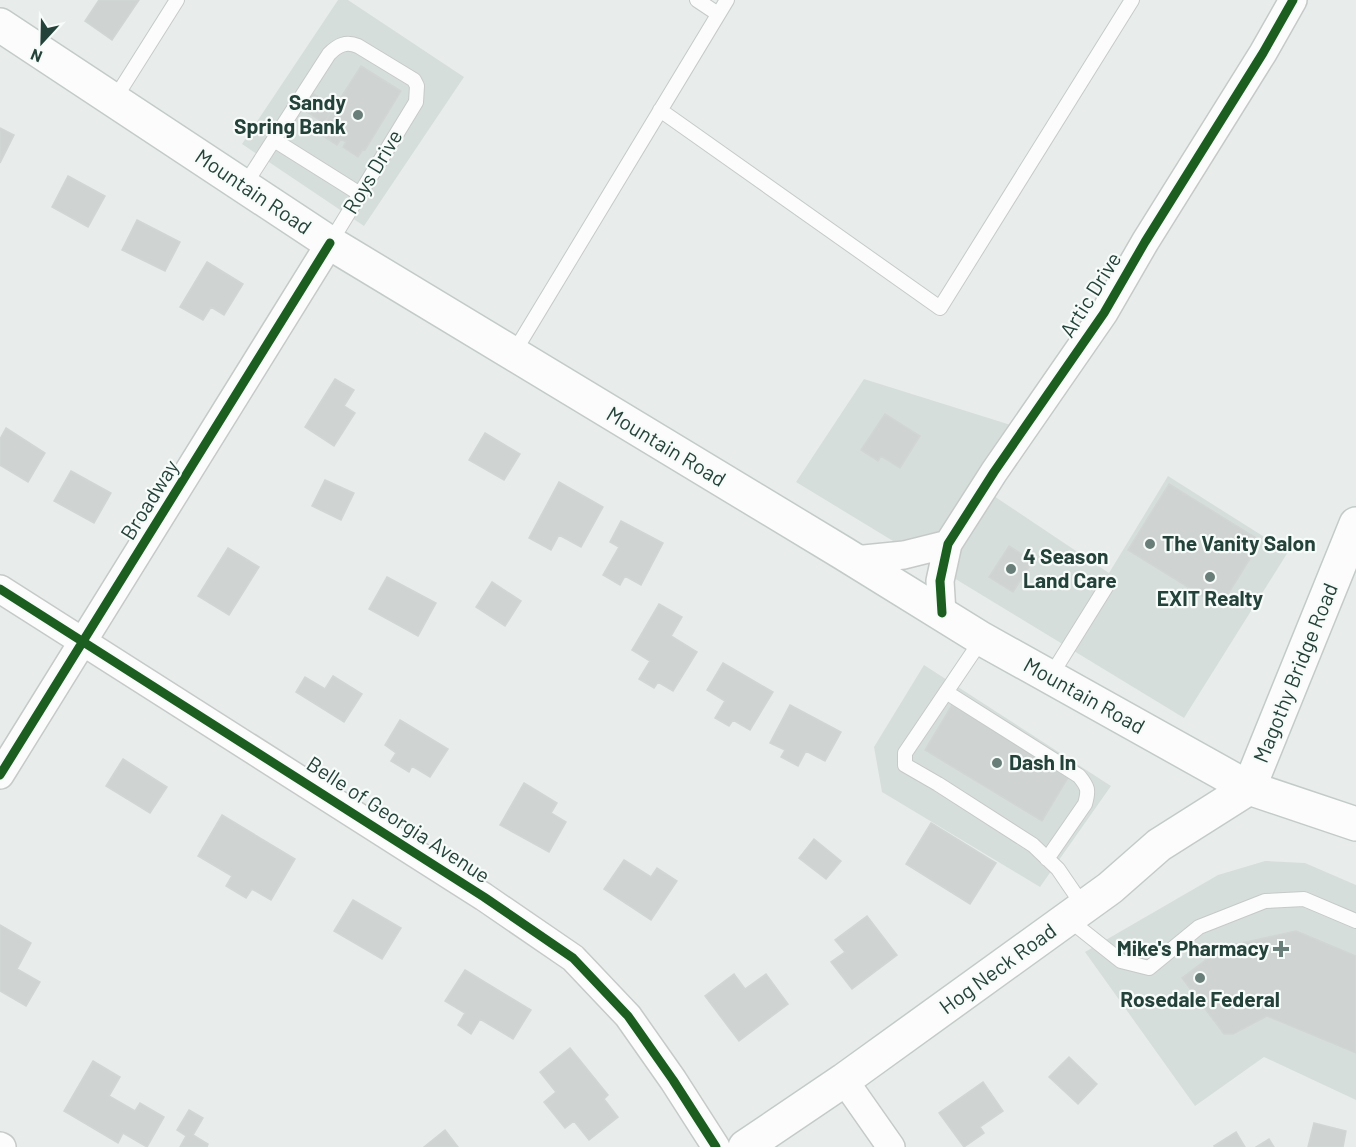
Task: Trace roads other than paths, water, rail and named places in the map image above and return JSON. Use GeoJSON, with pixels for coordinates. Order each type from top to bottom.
{"type":"FeatureCollection","features":[{"type":"Feature","properties":{"kind":"main road","name":"Mountain Road"},"geometry":{"type":"LineString","coordinates":[[0,26],[330,243],[982,639],[1249,788],[1356,824]]}},
{"type":"Feature","properties":{"kind":"main road","name":"Magothy Bridge Road"},"geometry":{"type":"LineString","coordinates":[[1249,788],[1356,524]]}},
{"type":"Feature","properties":{"kind":"main road","name":"Hog Neck Road"},"geometry":{"type":"LineString","coordinates":[[745,1147],[844,1080],[1076,913],[1110,888],[1159,845],[1249,788]]}},
{"type":"Feature","properties":{"kind":"street","name":"Artic Drive"},"geometry":{"type":"LineString","coordinates":[[942,613],[940,581],[948,544],[994,472],[1104,313],[1293,0]]}},
{"type":"Feature","properties":{"kind":"street","name":"Broadway"},"geometry":{"type":"LineString","coordinates":[[0,775],[330,243]]}},
{"type":"Feature","properties":{"kind":"street"},"geometry":{"type":"LineString","coordinates":[[854,560],[904,555],[948,544]]}},
{"type":"Feature","properties":{"kind":"street","name":"Belle of Georgia Avenue"},"geometry":{"type":"LineString","coordinates":[[0,589],[484,897],[573,958],[628,1016],[716,1147]]}},
{"type":"Feature","properties":{"kind":"street"},"geometry":{"type":"LineString","coordinates":[[844,1080],[891,1147]]}},
{"type":"Feature","properties":{"kind":"lane"},"geometry":{"type":"LineString","coordinates":[[114,100],[177,0]]}},
{"type":"Feature","properties":{"kind":"lane"},"geometry":{"type":"LineString","coordinates":[[697,0],[718,14]]}},
{"type":"Feature","properties":{"kind":"lane"},"geometry":{"type":"LineString","coordinates":[[513,354],[727,0]]}},
{"type":"Feature","properties":{"kind":"lane"},"geometry":{"type":"LineString","coordinates":[[660,110],[940,308],[1132,0]]}},
{"type":"Feature","properties":{"kind":"lane","name":"Roys Drive"},"geometry":{"type":"LineString","coordinates":[[274,141],[329,54],[336,47],[351,43],[414,80],[417,86],[416,102],[330,243]]}},
{"type":"Feature","properties":{"kind":"lane"},"geometry":{"type":"LineString","coordinates":[[244,186],[274,141],[360,194]]}},
{"type":"Feature","properties":{"kind":"lane"},"geometry":{"type":"LineString","coordinates":[[1050,677],[1106,587]]}},
{"type":"Feature","properties":{"kind":"lane"},"geometry":{"type":"LineString","coordinates":[[982,639],[905,753],[905,765],[1033,845],[1058,869],[1076,913],[1121,961],[1149,968],[1199,927],[1265,902],[1304,899],[1356,921]]}},
{"type":"Feature","properties":{"kind":"lane"},"geometry":{"type":"LineString","coordinates":[[946,692],[1079,776],[1087,786],[1088,795],[1085,804],[1047,859]]}},
{"type":"Feature","properties":{"kind":"place","name":"Sandy Spring Bank"},"geometry":{"type":"Point","coordinates":[358,115]}},
{"type":"Feature","properties":{"kind":"place","name":"The Vanity Salon"},"geometry":{"type":"Point","coordinates":[1150,544]}},
{"type":"Feature","properties":{"kind":"place","name":"4 Season Land Care"},"geometry":{"type":"Point","coordinates":[1011,569]}},
{"type":"Feature","properties":{"kind":"place","name":"EXIT Realty"},"geometry":{"type":"Point","coordinates":[1210,577]}},
{"type":"Feature","properties":{"kind":"place","name":"Dash In"},"geometry":{"type":"Point","coordinates":[997,763]}},
{"type":"Feature","properties":{"kind":"place","name":"Mike's Pharmacy"},"geometry":{"type":"Point","coordinates":[1281,949]}},
{"type":"Feature","properties":{"kind":"place","name":"Rosedale Federal"},"geometry":{"type":"Point","coordinates":[1200,978]}}]}
